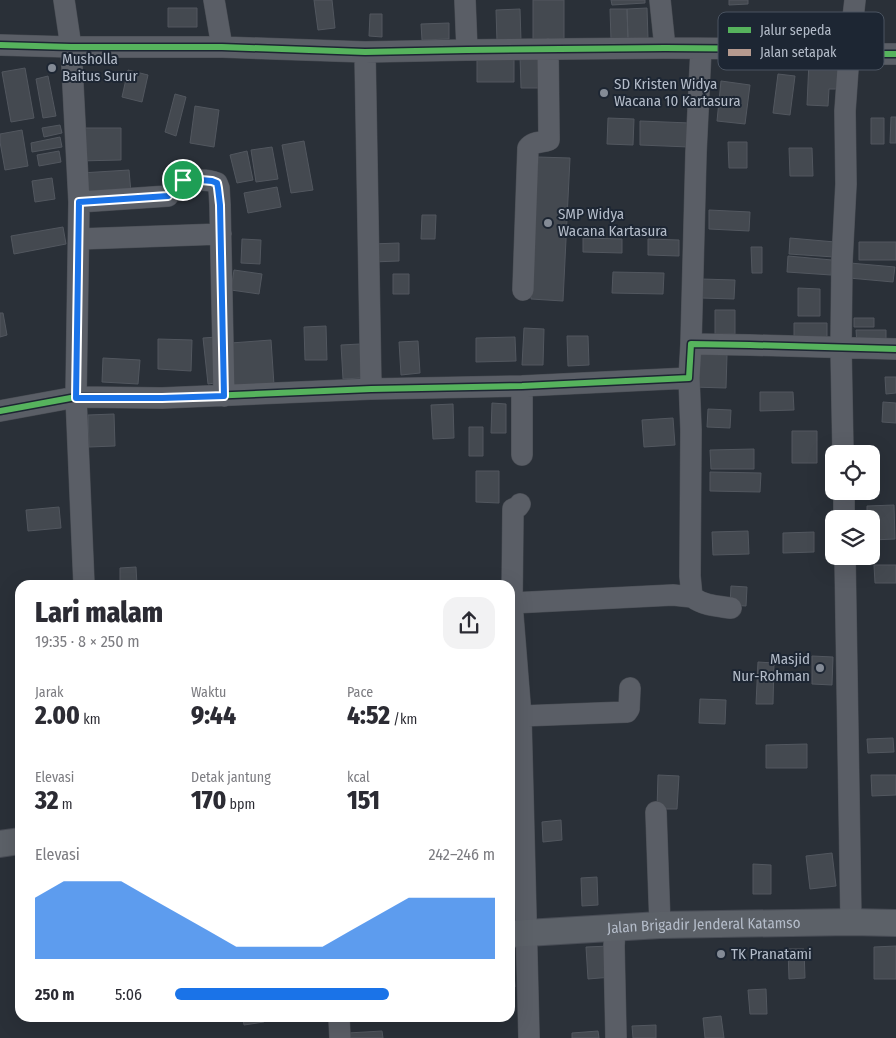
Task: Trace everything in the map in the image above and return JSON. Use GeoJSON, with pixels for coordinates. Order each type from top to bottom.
{"type":"FeatureCollection","features":[{"type":"Feature","properties":{"kind":"main road"},"geometry":{"type":"LineString","coordinates":[[0,844],[15,842]]}},
{"type":"Feature","properties":{"kind":"main road","name":"Jalan Brigadir Jenderal Katamso"},"geometry":{"type":"LineString","coordinates":[[518,933],[660,925],[896,923]]}},
{"type":"Feature","properties":{"kind":"street"},"geometry":{"type":"LineString","coordinates":[[64,0],[71,47],[79,202],[76,398],[84,580]]}},
{"type":"Feature","properties":{"kind":"street"},"geometry":{"type":"LineString","coordinates":[[214,0],[222,47]]}},
{"type":"Feature","properties":{"kind":"street"},"geometry":{"type":"LineString","coordinates":[[465,0],[467,50]]}},
{"type":"Feature","properties":{"kind":"street"},"geometry":{"type":"LineString","coordinates":[[660,0],[665,48]]}},
{"type":"Feature","properties":{"kind":"street"},"geometry":{"type":"LineString","coordinates":[[0,45],[222,47],[365,52],[718,48]]}},
{"type":"Feature","properties":{"kind":"street"},"geometry":{"type":"LineString","coordinates":[[692,597],[690,576],[689,378],[696,153],[702,48]]}},
{"type":"Feature","properties":{"kind":"street"},"geometry":{"type":"LineString","coordinates":[[524,290],[528,148],[530,144],[535,142],[549,140],[550,136],[548,49]]}},
{"type":"Feature","properties":{"kind":"street"},"geometry":{"type":"LineString","coordinates":[[365,52],[371,390]]}},
{"type":"Feature","properties":{"kind":"street"},"geometry":{"type":"LineString","coordinates":[[843,445],[842,262],[848,70]]}},
{"type":"Feature","properties":{"kind":"street"},"geometry":{"type":"LineString","coordinates":[[79,202],[168,196],[172,189],[183,180],[190,179],[217,183],[224,396]]}},
{"type":"Feature","properties":{"kind":"street"},"geometry":{"type":"LineString","coordinates":[[78,239],[220,234]]}},
{"type":"Feature","properties":{"kind":"street"},"geometry":{"type":"LineString","coordinates":[[691,344],[896,349]]}},
{"type":"Feature","properties":{"kind":"street"},"geometry":{"type":"LineString","coordinates":[[0,411],[76,398],[224,396],[522,386],[689,378]]}},
{"type":"Feature","properties":{"kind":"street"},"geometry":{"type":"LineString","coordinates":[[522,386],[522,455]]}},
{"type":"Feature","properties":{"kind":"street"},"geometry":{"type":"LineString","coordinates":[[512,580],[513,509],[520,504]]}},
{"type":"Feature","properties":{"kind":"street"},"geometry":{"type":"LineString","coordinates":[[845,565],[851,922]]}},
{"type":"Feature","properties":{"kind":"street"},"geometry":{"type":"LineString","coordinates":[[515,603],[673,595],[692,597],[705,605],[731,608]]}},
{"type":"Feature","properties":{"kind":"street"},"geometry":{"type":"LineString","coordinates":[[515,641],[521,716],[518,933],[529,1038]]}},
{"type":"Feature","properties":{"kind":"street"},"geometry":{"type":"LineString","coordinates":[[521,716],[627,712],[629,709],[630,688]]}},
{"type":"Feature","properties":{"kind":"street"},"geometry":{"type":"LineString","coordinates":[[656,812],[660,925]]}},
{"type":"Feature","properties":{"kind":"street"},"geometry":{"type":"LineString","coordinates":[[615,928],[616,1038]]}},
{"type":"Feature","properties":{"kind":"street"},"geometry":{"type":"LineString","coordinates":[[339,1022],[340,1038]]}},
{"type":"Feature","properties":{"kind":"building"},"geometry":{"type":"Polygon","coordinates":[[[314,0],[332,0],[335,28],[318,30],[314,0]]]}},
{"type":"Feature","properties":{"kind":"building"},"geometry":{"type":"Polygon","coordinates":[[[533,0],[564,0],[564,41],[533,40],[533,0]]]}},
{"type":"Feature","properties":{"kind":"building"},"geometry":{"type":"Polygon","coordinates":[[[611,0],[645,0],[645,3],[612,5],[611,0]]]}},
{"type":"Feature","properties":{"kind":"building"},"geometry":{"type":"Polygon","coordinates":[[[729,0],[748,0],[748,4],[729,5],[729,0]]]}},
{"type":"Feature","properties":{"kind":"building"},"geometry":{"type":"Polygon","coordinates":[[[168,8],[197,8],[197,27],[168,27],[168,8]]]}},
{"type":"Feature","properties":{"kind":"building"},"geometry":{"type":"Polygon","coordinates":[[[647,8],[648,39],[628,39],[627,9],[647,8]]]}},
{"type":"Feature","properties":{"kind":"building"},"geometry":{"type":"Polygon","coordinates":[[[520,9],[521,41],[497,42],[496,10],[520,9]]]}},
{"type":"Feature","properties":{"kind":"building"},"geometry":{"type":"Polygon","coordinates":[[[610,9],[627,9],[628,39],[611,40],[610,9]]]}},
{"type":"Feature","properties":{"kind":"building"},"geometry":{"type":"Polygon","coordinates":[[[370,14],[382,14],[382,37],[369,36],[370,14]]]}},
{"type":"Feature","properties":{"kind":"building"},"geometry":{"type":"Polygon","coordinates":[[[449,23],[449,39],[422,40],[421,24],[449,23]]]}},
{"type":"Feature","properties":{"kind":"building"},"geometry":{"type":"Polygon","coordinates":[[[477,54],[514,55],[514,82],[477,82],[477,54]]]}},
{"type":"Feature","properties":{"kind":"building"},"geometry":{"type":"Polygon","coordinates":[[[520,56],[542,56],[542,88],[521,88],[520,56]]]}},
{"type":"Feature","properties":{"kind":"building"},"geometry":{"type":"Polygon","coordinates":[[[25,68],[34,118],[11,122],[2,72],[25,68]]]}},
{"type":"Feature","properties":{"kind":"building"},"geometry":{"type":"Polygon","coordinates":[[[128,70],[148,75],[142,102],[122,97],[128,70]]]}},
{"type":"Feature","properties":{"kind":"building"},"geometry":{"type":"Polygon","coordinates":[[[809,70],[839,70],[838,89],[829,89],[828,106],[807,105],[809,70]]]}},
{"type":"Feature","properties":{"kind":"building"},"geometry":{"type":"Polygon","coordinates":[[[778,74],[795,76],[790,115],[773,113],[778,74]]]}},
{"type":"Feature","properties":{"kind":"building"},"geometry":{"type":"Polygon","coordinates":[[[48,76],[56,116],[43,118],[36,79],[48,76]]]}},
{"type":"Feature","properties":{"kind":"building"},"geometry":{"type":"Polygon","coordinates":[[[721,81],[750,85],[745,124],[717,121],[721,81]]]}},
{"type":"Feature","properties":{"kind":"building"},"geometry":{"type":"Polygon","coordinates":[[[175,94],[186,97],[176,136],[165,132],[175,94]]]}},
{"type":"Feature","properties":{"kind":"building"},"geometry":{"type":"Polygon","coordinates":[[[195,106],[219,110],[214,147],[190,143],[195,106]]]}},
{"type":"Feature","properties":{"kind":"building"},"geometry":{"type":"Polygon","coordinates":[[[891,117],[896,117],[896,143],[890,143],[891,117]]]}},
{"type":"Feature","properties":{"kind":"building"},"geometry":{"type":"Polygon","coordinates":[[[608,118],[634,119],[633,145],[607,144],[608,118]]]}},
{"type":"Feature","properties":{"kind":"building"},"geometry":{"type":"Polygon","coordinates":[[[871,118],[884,118],[884,144],[871,144],[871,118]]]}},
{"type":"Feature","properties":{"kind":"building"},"geometry":{"type":"Polygon","coordinates":[[[640,121],[690,123],[689,147],[640,145],[640,121]]]}},
{"type":"Feature","properties":{"kind":"building"},"geometry":{"type":"Polygon","coordinates":[[[60,125],[62,133],[44,137],[42,128],[60,125]]]}},
{"type":"Feature","properties":{"kind":"building"},"geometry":{"type":"Polygon","coordinates":[[[78,128],[121,128],[121,160],[78,161],[78,128]]]}},
{"type":"Feature","properties":{"kind":"building"},"geometry":{"type":"Polygon","coordinates":[[[22,130],[28,166],[5,170],[0,134],[22,130]]]}},
{"type":"Feature","properties":{"kind":"building"},"geometry":{"type":"Polygon","coordinates":[[[60,137],[62,147],[32,152],[31,143],[60,137]]]}},
{"type":"Feature","properties":{"kind":"building"},"geometry":{"type":"Polygon","coordinates":[[[304,141],[313,190],[291,193],[282,145],[304,141]]]}},
{"type":"Feature","properties":{"kind":"building"},"geometry":{"type":"Polygon","coordinates":[[[728,142],[747,142],[747,168],[729,168],[728,142]]]}},
{"type":"Feature","properties":{"kind":"building"},"geometry":{"type":"Polygon","coordinates":[[[272,147],[278,179],[256,182],[251,150],[272,147]]]}},
{"type":"Feature","properties":{"kind":"building"},"geometry":{"type":"Polygon","coordinates":[[[789,148],[812,148],[813,176],[790,176],[789,148]]]}},
{"type":"Feature","properties":{"kind":"building"},"geometry":{"type":"Polygon","coordinates":[[[59,151],[61,162],[39,166],[37,155],[59,151]]]}},
{"type":"Feature","properties":{"kind":"building"},"geometry":{"type":"Polygon","coordinates":[[[247,151],[253,180],[237,183],[230,155],[247,151]]]}},
{"type":"Feature","properties":{"kind":"building"},"geometry":{"type":"Polygon","coordinates":[[[538,157],[570,158],[563,301],[531,299],[538,157]]]}},
{"type":"Feature","properties":{"kind":"building"},"geometry":{"type":"Polygon","coordinates":[[[129,170],[131,193],[82,196],[81,173],[129,170]]]}},
{"type":"Feature","properties":{"kind":"building"},"geometry":{"type":"Polygon","coordinates":[[[52,178],[55,199],[35,202],[32,181],[52,178]]]}},
{"type":"Feature","properties":{"kind":"building"},"geometry":{"type":"Polygon","coordinates":[[[277,187],[281,207],[248,213],[244,193],[277,187]]]}},
{"type":"Feature","properties":{"kind":"building"},"geometry":{"type":"Polygon","coordinates":[[[709,210],[750,212],[749,231],[709,229],[709,210]]]}},
{"type":"Feature","properties":{"kind":"building"},"geometry":{"type":"Polygon","coordinates":[[[422,215],[436,215],[435,239],[421,239],[422,215]]]}},
{"type":"Feature","properties":{"kind":"building"},"geometry":{"type":"Polygon","coordinates":[[[63,227],[66,244],[14,254],[11,236],[63,227]]]}},
{"type":"Feature","properties":{"kind":"building"},"geometry":{"type":"Polygon","coordinates":[[[583,238],[622,239],[622,253],[583,252],[583,238]]]}},
{"type":"Feature","properties":{"kind":"building"},"geometry":{"type":"Polygon","coordinates":[[[790,238],[835,242],[834,257],[789,254],[790,238]]]}},
{"type":"Feature","properties":{"kind":"building"},"geometry":{"type":"Polygon","coordinates":[[[242,239],[261,240],[260,264],[241,263],[242,239]]]}},
{"type":"Feature","properties":{"kind":"building"},"geometry":{"type":"Polygon","coordinates":[[[648,239],[679,240],[679,256],[648,255],[648,239]]]}},
{"type":"Feature","properties":{"kind":"building"},"geometry":{"type":"Polygon","coordinates":[[[859,242],[896,242],[896,260],[859,260],[859,242]]]}},
{"type":"Feature","properties":{"kind":"building"},"geometry":{"type":"Polygon","coordinates":[[[399,243],[399,261],[372,262],[371,244],[399,243]]]}},
{"type":"Feature","properties":{"kind":"building"},"geometry":{"type":"Polygon","coordinates":[[[751,247],[762,247],[762,273],[752,273],[751,247]]]}},
{"type":"Feature","properties":{"kind":"building"},"geometry":{"type":"Polygon","coordinates":[[[788,256],[832,260],[831,275],[787,272],[788,256]]]}},
{"type":"Feature","properties":{"kind":"building"},"geometry":{"type":"Polygon","coordinates":[[[850,263],[895,267],[893,282],[849,278],[850,263]]]}},
{"type":"Feature","properties":{"kind":"building"},"geometry":{"type":"Polygon","coordinates":[[[234,270],[262,274],[259,294],[231,290],[234,270]]]}},
{"type":"Feature","properties":{"kind":"building"},"geometry":{"type":"Polygon","coordinates":[[[613,272],[664,273],[663,294],[612,293],[613,272]]]}},
{"type":"Feature","properties":{"kind":"building"},"geometry":{"type":"Polygon","coordinates":[[[393,274],[409,274],[409,294],[393,294],[393,274]]]}},
{"type":"Feature","properties":{"kind":"building"},"geometry":{"type":"Polygon","coordinates":[[[701,279],[735,280],[734,299],[701,298],[701,279]]]}},
{"type":"Feature","properties":{"kind":"building"},"geometry":{"type":"Polygon","coordinates":[[[798,288],[820,289],[820,316],[798,316],[798,288]]]}},
{"type":"Feature","properties":{"kind":"building"},"geometry":{"type":"Polygon","coordinates":[[[715,310],[735,310],[735,334],[715,334],[715,310]]]}},
{"type":"Feature","properties":{"kind":"building"},"geometry":{"type":"Polygon","coordinates":[[[0,313],[3,313],[7,335],[0,337],[0,313]]]}},
{"type":"Feature","properties":{"kind":"building"},"geometry":{"type":"Polygon","coordinates":[[[854,318],[874,318],[874,327],[854,327],[854,318]]]}},
{"type":"Feature","properties":{"kind":"building"},"geometry":{"type":"Polygon","coordinates":[[[794,323],[827,323],[827,341],[794,341],[794,323]]]}},
{"type":"Feature","properties":{"kind":"building"},"geometry":{"type":"Polygon","coordinates":[[[326,326],[327,360],[305,360],[304,327],[326,326]]]}},
{"type":"Feature","properties":{"kind":"building"},"geometry":{"type":"Polygon","coordinates":[[[524,328],[544,329],[543,365],[522,365],[524,328]]]}},
{"type":"Feature","properties":{"kind":"building"},"geometry":{"type":"Polygon","coordinates":[[[856,330],[886,330],[886,345],[857,345],[856,330]]]}},
{"type":"Feature","properties":{"kind":"building"},"geometry":{"type":"Polygon","coordinates":[[[567,336],[588,336],[589,365],[568,366],[567,336]]]}},
{"type":"Feature","properties":{"kind":"building"},"geometry":{"type":"Polygon","coordinates":[[[217,337],[222,382],[208,384],[203,338],[217,337]]]}},
{"type":"Feature","properties":{"kind":"building"},"geometry":{"type":"Polygon","coordinates":[[[515,337],[516,361],[476,362],[476,338],[515,337]]]}},
{"type":"Feature","properties":{"kind":"building"},"geometry":{"type":"Polygon","coordinates":[[[158,339],[192,340],[191,371],[158,369],[158,339]]]}},
{"type":"Feature","properties":{"kind":"building"},"geometry":{"type":"Polygon","coordinates":[[[271,340],[274,385],[234,388],[231,343],[271,340]]]}},
{"type":"Feature","properties":{"kind":"building"},"geometry":{"type":"Polygon","coordinates":[[[418,341],[420,373],[401,375],[399,342],[418,341]]]}},
{"type":"Feature","properties":{"kind":"building"},"geometry":{"type":"Polygon","coordinates":[[[360,344],[361,378],[343,379],[341,345],[360,344]]]}},
{"type":"Feature","properties":{"kind":"building"},"geometry":{"type":"Polygon","coordinates":[[[694,354],[727,355],[726,388],[692,387],[694,354]]]}},
{"type":"Feature","properties":{"kind":"building"},"geometry":{"type":"Polygon","coordinates":[[[103,358],[140,360],[138,384],[102,382],[103,358]]]}},
{"type":"Feature","properties":{"kind":"building"},"geometry":{"type":"Polygon","coordinates":[[[885,377],[896,377],[896,393],[886,394],[885,377]]]}},
{"type":"Feature","properties":{"kind":"building"},"geometry":{"type":"Polygon","coordinates":[[[760,392],[793,392],[794,410],[760,411],[760,392]]]}},
{"type":"Feature","properties":{"kind":"building"},"geometry":{"type":"Polygon","coordinates":[[[883,402],[896,403],[896,423],[882,422],[883,402]]]}},
{"type":"Feature","properties":{"kind":"building"},"geometry":{"type":"Polygon","coordinates":[[[492,403],[506,404],[506,433],[491,433],[492,403]]]}},
{"type":"Feature","properties":{"kind":"building"},"geometry":{"type":"Polygon","coordinates":[[[453,404],[454,438],[433,439],[431,405],[453,404]]]}},
{"type":"Feature","properties":{"kind":"building"},"geometry":{"type":"Polygon","coordinates":[[[708,409],[731,410],[730,428],[707,427],[708,409]]]}},
{"type":"Feature","properties":{"kind":"building"},"geometry":{"type":"Polygon","coordinates":[[[114,414],[115,446],[89,447],[88,415],[114,414]]]}},
{"type":"Feature","properties":{"kind":"building"},"geometry":{"type":"Polygon","coordinates":[[[673,418],[675,445],[644,447],[642,420],[673,418]]]}},
{"type":"Feature","properties":{"kind":"building"},"geometry":{"type":"Polygon","coordinates":[[[469,427],[483,427],[483,456],[469,456],[469,427]]]}},
{"type":"Feature","properties":{"kind":"building"},"geometry":{"type":"Polygon","coordinates":[[[792,431],[817,431],[817,463],[792,463],[792,431]]]}},
{"type":"Feature","properties":{"kind":"building"},"geometry":{"type":"Polygon","coordinates":[[[754,449],[754,469],[711,469],[710,450],[754,449]]]}},
{"type":"Feature","properties":{"kind":"building"},"geometry":{"type":"Polygon","coordinates":[[[476,471],[499,471],[499,503],[476,502],[476,471]]]}},
{"type":"Feature","properties":{"kind":"building"},"geometry":{"type":"Polygon","coordinates":[[[710,472],[761,473],[760,492],[710,491],[710,472]]]}},
{"type":"Feature","properties":{"kind":"building"},"geometry":{"type":"Polygon","coordinates":[[[894,505],[895,539],[880,540],[880,510],[867,510],[867,506],[894,505]]]}},
{"type":"Feature","properties":{"kind":"building"},"geometry":{"type":"Polygon","coordinates":[[[59,507],[61,528],[28,531],[26,510],[59,507]]]}},
{"type":"Feature","properties":{"kind":"building"},"geometry":{"type":"Polygon","coordinates":[[[748,531],[749,554],[713,555],[712,532],[748,531]]]}},
{"type":"Feature","properties":{"kind":"building"},"geometry":{"type":"Polygon","coordinates":[[[814,532],[814,552],[783,553],[783,533],[814,532]]]}},
{"type":"Feature","properties":{"kind":"building"},"geometry":{"type":"Polygon","coordinates":[[[874,565],[896,565],[896,583],[875,583],[874,565]]]}},
{"type":"Feature","properties":{"kind":"building"},"geometry":{"type":"Polygon","coordinates":[[[136,567],[137,580],[120,580],[120,568],[136,567]]]}},
{"type":"Feature","properties":{"kind":"building"},"geometry":{"type":"Polygon","coordinates":[[[731,586],[747,587],[746,606],[730,605],[731,586]]]}},
{"type":"Feature","properties":{"kind":"building"},"geometry":{"type":"Polygon","coordinates":[[[812,656],[833,657],[832,685],[812,684],[812,656]]]}},
{"type":"Feature","properties":{"kind":"building"},"geometry":{"type":"Polygon","coordinates":[[[758,662],[774,663],[773,704],[756,704],[758,662]]]}},
{"type":"Feature","properties":{"kind":"building"},"geometry":{"type":"Polygon","coordinates":[[[700,699],[726,700],[725,724],[699,723],[700,699]]]}},
{"type":"Feature","properties":{"kind":"building"},"geometry":{"type":"Polygon","coordinates":[[[893,738],[894,752],[868,753],[867,739],[893,738]]]}},
{"type":"Feature","properties":{"kind":"building"},"geometry":{"type":"Polygon","coordinates":[[[807,744],[807,768],[766,768],[766,745],[807,744]]]}},
{"type":"Feature","properties":{"kind":"building"},"geometry":{"type":"Polygon","coordinates":[[[658,775],[679,776],[677,809],[657,809],[658,775]]]}},
{"type":"Feature","properties":{"kind":"building"},"geometry":{"type":"Polygon","coordinates":[[[871,775],[896,775],[896,795],[872,796],[871,775]]]}},
{"type":"Feature","properties":{"kind":"building"},"geometry":{"type":"Polygon","coordinates":[[[561,820],[562,840],[543,842],[542,822],[561,820]]]}},
{"type":"Feature","properties":{"kind":"building"},"geometry":{"type":"Polygon","coordinates":[[[832,853],[836,886],[810,889],[806,856],[832,853]]]}},
{"type":"Feature","properties":{"kind":"building"},"geometry":{"type":"Polygon","coordinates":[[[753,864],[771,865],[771,894],[753,894],[753,864]]]}},
{"type":"Feature","properties":{"kind":"building"},"geometry":{"type":"Polygon","coordinates":[[[597,877],[598,905],[582,906],[581,878],[597,877]]]}},
{"type":"Feature","properties":{"kind":"building"},"geometry":{"type":"Polygon","coordinates":[[[610,946],[612,977],[588,979],[586,947],[610,946]]]}},
{"type":"Feature","properties":{"kind":"building"},"geometry":{"type":"Polygon","coordinates":[[[896,946],[896,979],[874,979],[874,947],[896,946]]]}},
{"type":"Feature","properties":{"kind":"building"},"geometry":{"type":"Polygon","coordinates":[[[788,949],[804,949],[805,978],[789,979],[788,949]]]}},
{"type":"Feature","properties":{"kind":"building"},"geometry":{"type":"Polygon","coordinates":[[[766,989],[767,1014],[750,1014],[748,990],[766,989]]]}},
{"type":"Feature","properties":{"kind":"building"},"geometry":{"type":"Polygon","coordinates":[[[721,1016],[724,1038],[705,1038],[703,1018],[721,1016]]]}},
{"type":"Feature","properties":{"kind":"building"},"geometry":{"type":"Polygon","coordinates":[[[244,1022],[264,1022],[244,1025],[244,1022]]]}},
{"type":"Feature","properties":{"kind":"building"},"geometry":{"type":"Polygon","coordinates":[[[656,1025],[656,1038],[633,1038],[632,1026],[656,1025]]]}},
{"type":"Feature","properties":{"kind":"building"},"geometry":{"type":"Polygon","coordinates":[[[382,1031],[383,1038],[348,1038],[348,1033],[382,1031]]]}},
{"type":"Feature","properties":{"kind":"building"},"geometry":{"type":"Polygon","coordinates":[[[598,1031],[599,1038],[572,1038],[572,1033],[598,1031]]]}},
{"type":"Feature","properties":{"kind":"marked path"},"geometry":{"type":"LineString","coordinates":[[168,196],[178,184],[185,180],[209,181],[217,183],[220,205]]}},
{"type":"Feature","properties":{"kind":"cycle path"},"geometry":{"type":"LineString","coordinates":[[0,45],[222,47],[365,52],[718,48]]}},
{"type":"Feature","properties":{"kind":"cycle path"},"geometry":{"type":"LineString","coordinates":[[884,54],[896,54]]}},
{"type":"Feature","properties":{"kind":"cycle path"},"geometry":{"type":"LineString","coordinates":[[0,411],[76,397],[162,398],[371,389],[522,386],[689,378],[691,344],[896,349]]}},
{"type":"Feature","properties":{"kind":"place","name":"Musholla Baitus Surur"},"geometry":{"type":"Point","coordinates":[52,68]}},
{"type":"Feature","properties":{"kind":"place","name":"SD Kristen Widya Wacana 10 Kartasura"},"geometry":{"type":"Point","coordinates":[604,93]}},
{"type":"Feature","properties":{"kind":"place","name":"SMP Widya Wacana Kartasura"},"geometry":{"type":"Point","coordinates":[548,223]}},
{"type":"Feature","properties":{"kind":"place","name":"Masjid Nur-Rohman"},"geometry":{"type":"Point","coordinates":[820,668]}},
{"type":"Feature","properties":{"kind":"place","name":"TK Pranatami"},"geometry":{"type":"Point","coordinates":[721,954]}},
{"type":"Feature","properties":{"kind":"route"},"geometry":{"type":"LineString","coordinates":[[183,180],[212,181],[217,183],[218,188],[220,205],[224,396],[76,398],[79,202],[168,196],[172,189],[183,180]]}}]}
